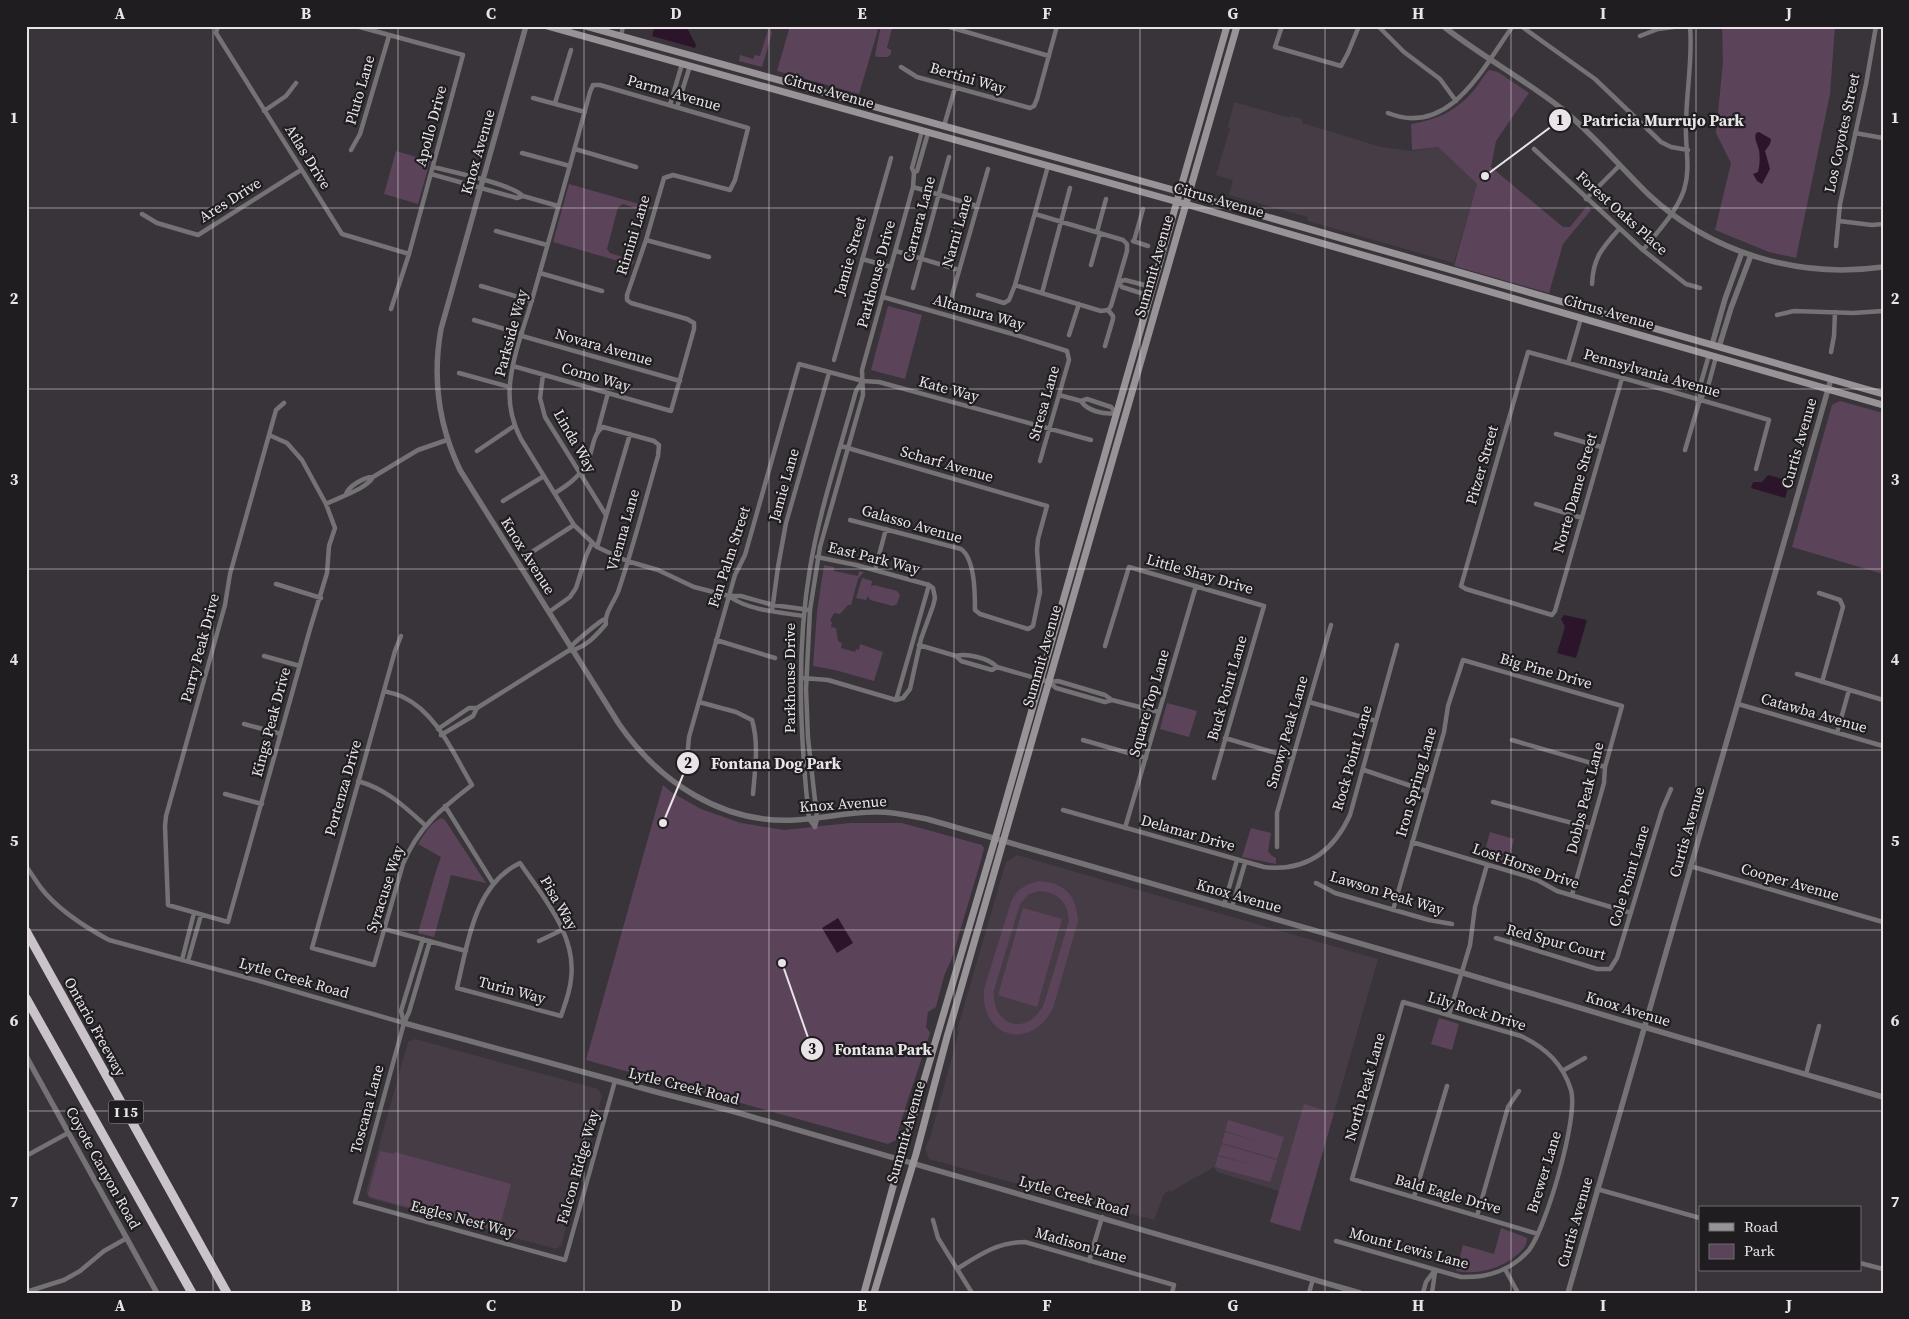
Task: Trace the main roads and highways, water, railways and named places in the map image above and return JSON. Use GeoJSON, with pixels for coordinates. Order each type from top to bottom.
{"type":"FeatureCollection","features":[{"type":"Feature","properties":{"kind":"highway","name":"Ontario Freeway"},"geometry":{"type":"LineString","coordinates":[[26,931],[227,1293]]}},
{"type":"Feature","properties":{"kind":"highway","name":"I 15"},"geometry":{"type":"LineString","coordinates":[[26,998],[192,1293]]}},
{"type":"Feature","properties":{"kind":"main road","name":"Citrus Avenue"},"geometry":{"type":"LineString","coordinates":[[547,26],[1186,204],[1883,405]]}},
{"type":"Feature","properties":{"kind":"main road","name":"Citrus Avenue"},"geometry":{"type":"LineString","coordinates":[[585,26],[1180,192],[1883,394]]}},
{"type":"Feature","properties":{"kind":"main road","name":"Summit Avenue"},"geometry":{"type":"LineString","coordinates":[[864,1293],[1227,26]]}},
{"type":"Feature","properties":{"kind":"main road","name":"Summit Avenue"},"geometry":{"type":"LineString","coordinates":[[874,1293],[913,1163],[1237,26]]}},
{"type":"Feature","properties":{"kind":"main road"},"geometry":{"type":"LineString","coordinates":[[1712,356],[1715,346]]}},
{"type":"Feature","properties":{"kind":"place","name":"Patricia Murrujo Park"},"geometry":{"type":"Point","coordinates":[1485,176]}},
{"type":"Feature","properties":{"kind":"place","name":"Fontana Dog Park"},"geometry":{"type":"Point","coordinates":[663,823]}},
{"type":"Feature","properties":{"kind":"place","name":"Fontana Park"},"geometry":{"type":"Point","coordinates":[782,963]}}]}
